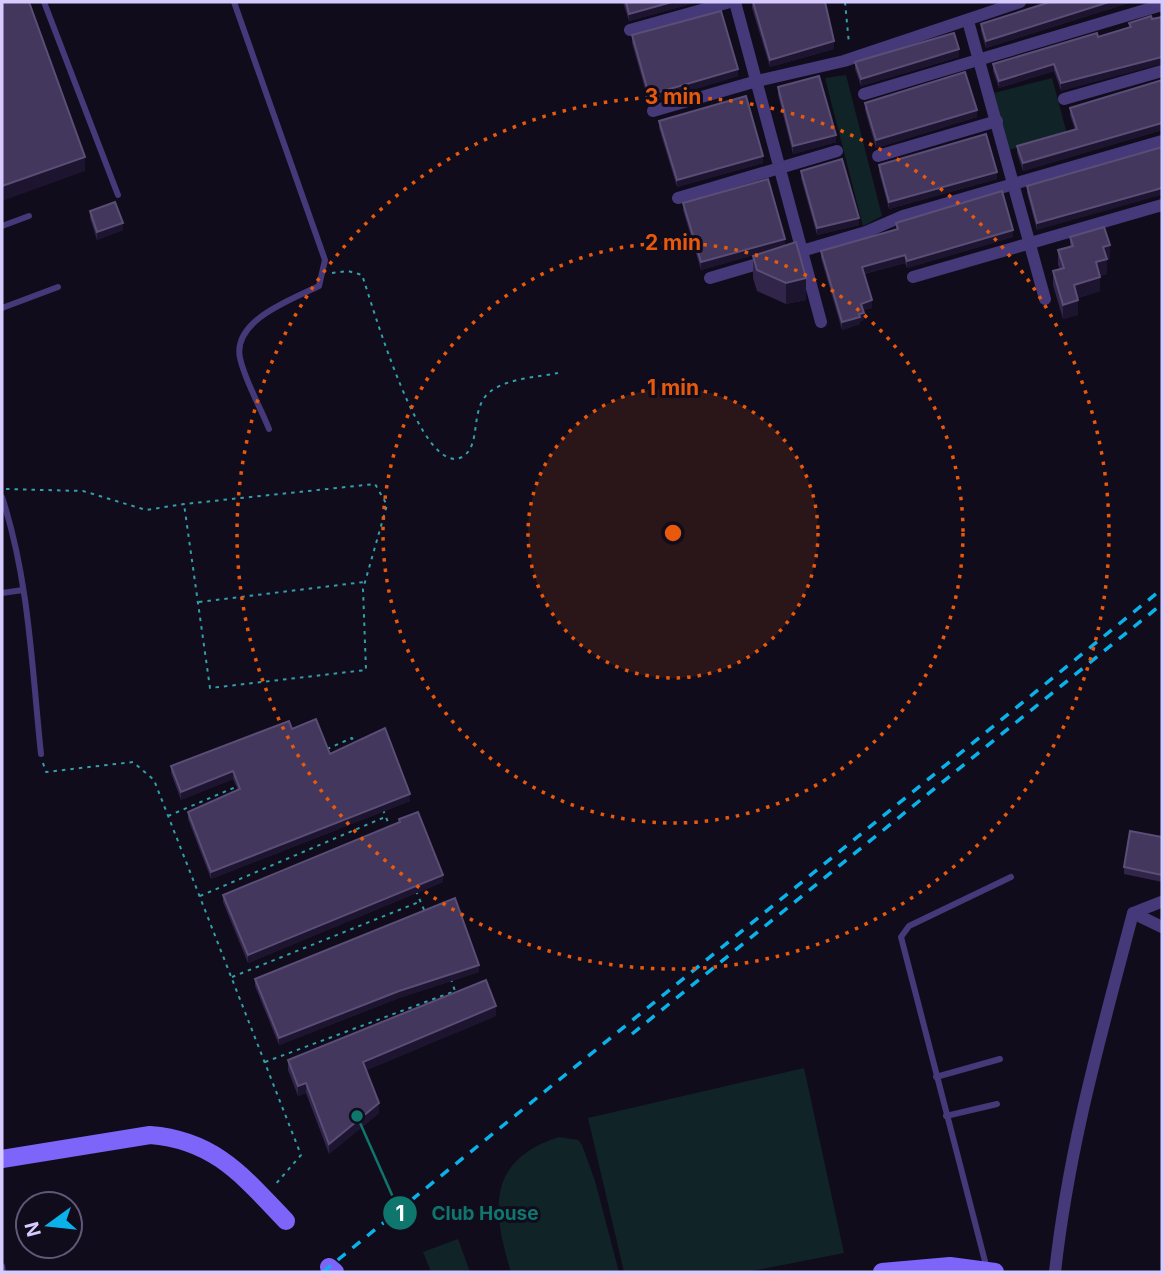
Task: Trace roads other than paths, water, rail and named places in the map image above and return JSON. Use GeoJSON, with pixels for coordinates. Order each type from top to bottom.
{"type":"FeatureCollection","features":[{"type":"Feature","properties":{"kind":"main road"},"geometry":{"type":"LineString","coordinates":[[2,1159],[150,1135],[171,1136],[192,1142],[236,1167],[286,1221]]}},
{"type":"Feature","properties":{"kind":"main road"},"geometry":{"type":"LineString","coordinates":[[882,1272],[950,1269],[991,1272]]}},
{"type":"Feature","properties":{"kind":"street"},"geometry":{"type":"LineString","coordinates":[[630,30],[733,2],[757,81],[821,322]]}},
{"type":"Feature","properties":{"kind":"street"},"geometry":{"type":"LineString","coordinates":[[653,111],[757,81],[851,59],[1020,2]]}},
{"type":"Feature","properties":{"kind":"street"},"geometry":{"type":"LineString","coordinates":[[864,94],[1162,5]]}},
{"type":"Feature","properties":{"kind":"street"},"geometry":{"type":"LineString","coordinates":[[968,21],[1045,299]]}},
{"type":"Feature","properties":{"kind":"street"},"geometry":{"type":"LineString","coordinates":[[1064,99],[1162,71]]}},
{"type":"Feature","properties":{"kind":"street"},"geometry":{"type":"LineString","coordinates":[[878,156],[997,121]]}},
{"type":"Feature","properties":{"kind":"street"},"geometry":{"type":"LineString","coordinates":[[710,278],[866,232],[903,216],[1162,141]]}},
{"type":"Feature","properties":{"kind":"street"},"geometry":{"type":"LineString","coordinates":[[678,198],[838,150]]}},
{"type":"Feature","properties":{"kind":"street"},"geometry":{"type":"LineString","coordinates":[[914,277],[1162,205]]}},
{"type":"Feature","properties":{"kind":"street"},"geometry":{"type":"LineString","coordinates":[[1133,913],[1161,902]]}},
{"type":"Feature","properties":{"kind":"street"},"geometry":{"type":"LineString","coordinates":[[1133,913],[1162,928]]}},
{"type":"Feature","properties":{"kind":"street"},"geometry":{"type":"LineString","coordinates":[[1055,1272],[1064,1192],[1083,1100],[1133,913]]}},
{"type":"Feature","properties":{"kind":"lane"},"geometry":{"type":"LineString","coordinates":[[44,2],[118,195]]}},
{"type":"Feature","properties":{"kind":"lane"},"geometry":{"type":"LineString","coordinates":[[234,2],[325,260],[324,274],[319,286],[252,324],[240,342],[240,357],[269,429]]}},
{"type":"Feature","properties":{"kind":"lane"},"geometry":{"type":"LineString","coordinates":[[2,226],[29,216]]}},
{"type":"Feature","properties":{"kind":"lane"},"geometry":{"type":"LineString","coordinates":[[2,308],[58,287]]}},
{"type":"Feature","properties":{"kind":"lane"},"geometry":{"type":"LineString","coordinates":[[2,497],[12,527],[23,590],[41,754]]}},
{"type":"Feature","properties":{"kind":"lane"},"geometry":{"type":"LineString","coordinates":[[5,592],[23,590]]}},
{"type":"Feature","properties":{"kind":"lane"},"geometry":{"type":"LineString","coordinates":[[991,1272],[946,1116],[901,937],[909,926],[1011,877]]}},
{"type":"Feature","properties":{"kind":"lane"},"geometry":{"type":"LineString","coordinates":[[936,1077],[1000,1059]]}},
{"type":"Feature","properties":{"kind":"lane"},"geometry":{"type":"LineString","coordinates":[[946,1116],[997,1104]]}},
{"type":"Feature","properties":{"kind":"lane"},"geometry":{"type":"LineString","coordinates":[[2,1266],[3,1272]]}},
{"type":"Feature","properties":{"kind":"railway"},"geometry":{"type":"LineString","coordinates":[[323,1272],[1162,589]]}},
{"type":"Feature","properties":{"kind":"railway"},"geometry":{"type":"LineString","coordinates":[[632,1034],[1162,604]]}},
{"type":"Feature","properties":{"kind":"place","name":"Club House"},"geometry":{"type":"Point","coordinates":[357,1116]}}]}
